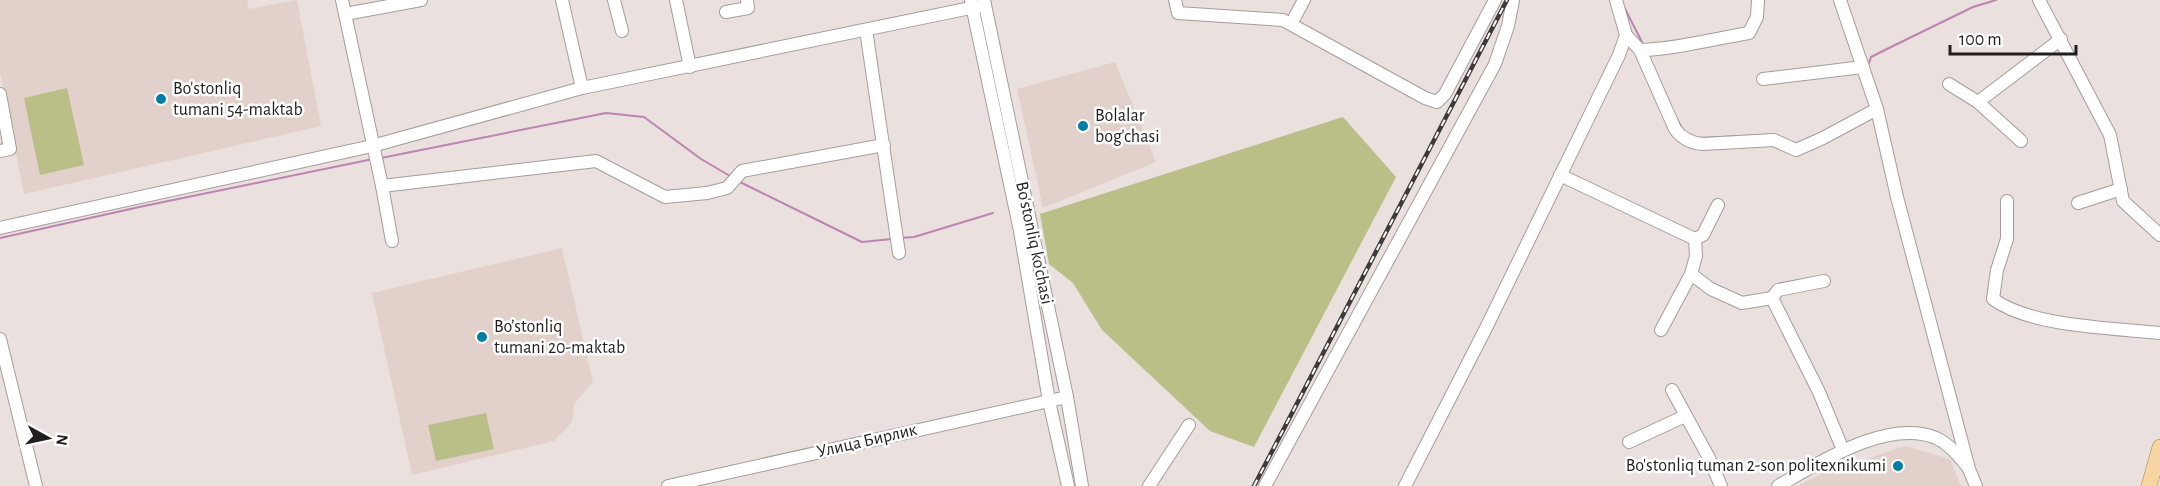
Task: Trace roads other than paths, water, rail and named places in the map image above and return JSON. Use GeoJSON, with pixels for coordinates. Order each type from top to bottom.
{"type":"FeatureCollection","features":[{"type":"Feature","properties":{"kind":"main road"},"geometry":{"type":"LineString","coordinates":[[2149,486],[2160,447]]}},
{"type":"Feature","properties":{"kind":"main road"},"geometry":{"type":"LineString","coordinates":[[2155,486],[2160,469]]}},
{"type":"Feature","properties":{"kind":"street"},"geometry":{"type":"LineString","coordinates":[[342,0],[392,241]]}},
{"type":"Feature","properties":{"kind":"street"},"geometry":{"type":"LineString","coordinates":[[345,14],[421,0]]}},
{"type":"Feature","properties":{"kind":"street"},"geometry":{"type":"LineString","coordinates":[[562,0],[582,88]]}},
{"type":"Feature","properties":{"kind":"street"},"geometry":{"type":"LineString","coordinates":[[614,0],[622,31]]}},
{"type":"Feature","properties":{"kind":"street"},"geometry":{"type":"LineString","coordinates":[[676,0],[690,67]]}},
{"type":"Feature","properties":{"kind":"street"},"geometry":{"type":"LineString","coordinates":[[726,12],[748,8],[747,0]]}},
{"type":"Feature","properties":{"kind":"street"},"geometry":{"type":"LineString","coordinates":[[1175,0],[1178,13],[1283,20],[1425,98],[1437,102],[1445,94],[1495,0]]}},
{"type":"Feature","properties":{"kind":"street"},"geometry":{"type":"LineString","coordinates":[[1291,24],[1304,0]]}},
{"type":"Feature","properties":{"kind":"street"},"geometry":{"type":"LineString","coordinates":[[1265,486],[1495,64],[1508,26],[1513,0]]}},
{"type":"Feature","properties":{"kind":"street"},"geometry":{"type":"LineString","coordinates":[[1616,0],[1626,35],[1640,50],[1675,129],[1680,135],[1694,143],[1774,140],[1796,150],[1876,109]]}},
{"type":"Feature","properties":{"kind":"street"},"geometry":{"type":"LineString","coordinates":[[1640,50],[1666,49],[1749,33],[1757,17],[1758,0]]}},
{"type":"Feature","properties":{"kind":"street"},"geometry":{"type":"LineString","coordinates":[[1840,0],[1876,109],[1899,209],[1969,469],[1976,486]]}},
{"type":"Feature","properties":{"kind":"street"},"geometry":{"type":"LineString","coordinates":[[2039,0],[2110,135],[2123,201],[2160,235]]}},
{"type":"Feature","properties":{"kind":"street"},"geometry":{"type":"LineString","coordinates":[[0,228],[373,148],[582,88],[866,30],[978,3]]}},
{"type":"Feature","properties":{"kind":"street","name":"Bo'stonliq ko'chasi"},"geometry":{"type":"LineString","coordinates":[[978,3],[1066,397],[1082,486]]}},
{"type":"Feature","properties":{"kind":"street","name":"Bo'stonliq ko'chasi"},"geometry":{"type":"LineString","coordinates":[[978,3],[1049,401],[1068,486]]}},
{"type":"Feature","properties":{"kind":"street"},"geometry":{"type":"LineString","coordinates":[[866,30],[899,251]]}},
{"type":"Feature","properties":{"kind":"street"},"geometry":{"type":"LineString","coordinates":[[1405,486],[1485,330],[1619,55],[1626,35]]}},
{"type":"Feature","properties":{"kind":"street"},"geometry":{"type":"LineString","coordinates":[[1978,102],[2061,39]]}},
{"type":"Feature","properties":{"kind":"street"},"geometry":{"type":"LineString","coordinates":[[1763,80],[1863,67]]}},
{"type":"Feature","properties":{"kind":"street"},"geometry":{"type":"LineString","coordinates":[[1949,84],[1978,102],[2021,141]]}},
{"type":"Feature","properties":{"kind":"street"},"geometry":{"type":"LineString","coordinates":[[0,94],[10,149],[0,151]]}},
{"type":"Feature","properties":{"kind":"street"},"geometry":{"type":"LineString","coordinates":[[382,186],[596,160],[665,197],[707,193],[727,188],[742,171],[884,145]]}},
{"type":"Feature","properties":{"kind":"street"},"geometry":{"type":"LineString","coordinates":[[1560,176],[1695,239]]}},
{"type":"Feature","properties":{"kind":"street"},"geometry":{"type":"LineString","coordinates":[[2078,203],[2121,189]]}},
{"type":"Feature","properties":{"kind":"street"},"geometry":{"type":"LineString","coordinates":[[2007,201],[2007,239],[1998,270],[1994,299],[2006,308],[2061,322],[2160,333]]}},
{"type":"Feature","properties":{"kind":"street"},"geometry":{"type":"LineString","coordinates":[[1695,239],[1703,235],[1718,205]]}},
{"type":"Feature","properties":{"kind":"street"},"geometry":{"type":"LineString","coordinates":[[1661,330],[1690,274],[1696,256],[1695,239]]}},
{"type":"Feature","properties":{"kind":"street"},"geometry":{"type":"LineString","coordinates":[[1690,274],[1711,290],[1742,303],[1772,298],[1778,290],[1824,281]]}},
{"type":"Feature","properties":{"kind":"street"},"geometry":{"type":"LineString","coordinates":[[1772,298],[1819,392],[1843,450]]}},
{"type":"Feature","properties":{"kind":"street"},"geometry":{"type":"LineString","coordinates":[[0,339],[36,486]]}},
{"type":"Feature","properties":{"kind":"street"},"geometry":{"type":"LineString","coordinates":[[1672,390],[1709,458],[1721,486]]}},
{"type":"Feature","properties":{"kind":"street","name":"Улица Бирлик"},"geometry":{"type":"LineString","coordinates":[[668,486],[1066,397]]}},
{"type":"Feature","properties":{"kind":"street"},"geometry":{"type":"LineString","coordinates":[[1629,442],[1685,416]]}},
{"type":"Feature","properties":{"kind":"street"},"geometry":{"type":"LineString","coordinates":[[1149,486],[1189,425]]}},
{"type":"Feature","properties":{"kind":"street"},"geometry":{"type":"LineString","coordinates":[[1778,486],[1843,450],[1884,437],[1924,435],[1944,442],[1969,469]]}},
{"type":"Feature","properties":{"kind":"waterway"},"geometry":{"type":"LineString","coordinates":[[1869,63],[1871,57],[1891,47],[1973,7],[1996,0]]}},
{"type":"Feature","properties":{"kind":"waterway"},"geometry":{"type":"LineString","coordinates":[[1623,5],[1642,42]]}},
{"type":"Feature","properties":{"kind":"waterway"},"geometry":{"type":"LineString","coordinates":[[381,158],[606,113],[644,117],[701,159],[730,176]]}},
{"type":"Feature","properties":{"kind":"waterway"},"geometry":{"type":"LineString","coordinates":[[1677,119],[1683,130]]}},
{"type":"Feature","properties":{"kind":"waterway"},"geometry":{"type":"LineString","coordinates":[[1698,138],[1764,135]]}},
{"type":"Feature","properties":{"kind":"waterway"},"geometry":{"type":"LineString","coordinates":[[0,238],[373,159]]}},
{"type":"Feature","properties":{"kind":"waterway"},"geometry":{"type":"LineString","coordinates":[[738,181],[862,242],[892,239]]}},
{"type":"Feature","properties":{"kind":"waterway"},"geometry":{"type":"LineString","coordinates":[[900,238],[914,237],[993,213]]}},
{"type":"Feature","properties":{"kind":"railway"},"geometry":{"type":"LineString","coordinates":[[1254,486],[1507,0]]}},
{"type":"Feature","properties":{"kind":"place","name":"Bo'stonliq tumani 54-maktab"},"geometry":{"type":"Point","coordinates":[161,99]}},
{"type":"Feature","properties":{"kind":"place","name":"Bolalar bog'chasi"},"geometry":{"type":"Point","coordinates":[1083,126]}},
{"type":"Feature","properties":{"kind":"place","name":"Bo’stonliq tumani 20-maktab"},"geometry":{"type":"Point","coordinates":[482,337]}},
{"type":"Feature","properties":{"kind":"place","name":"Bo'stonliq tuman 2-son politexnikumi"},"geometry":{"type":"Point","coordinates":[1898,466]}}]}
